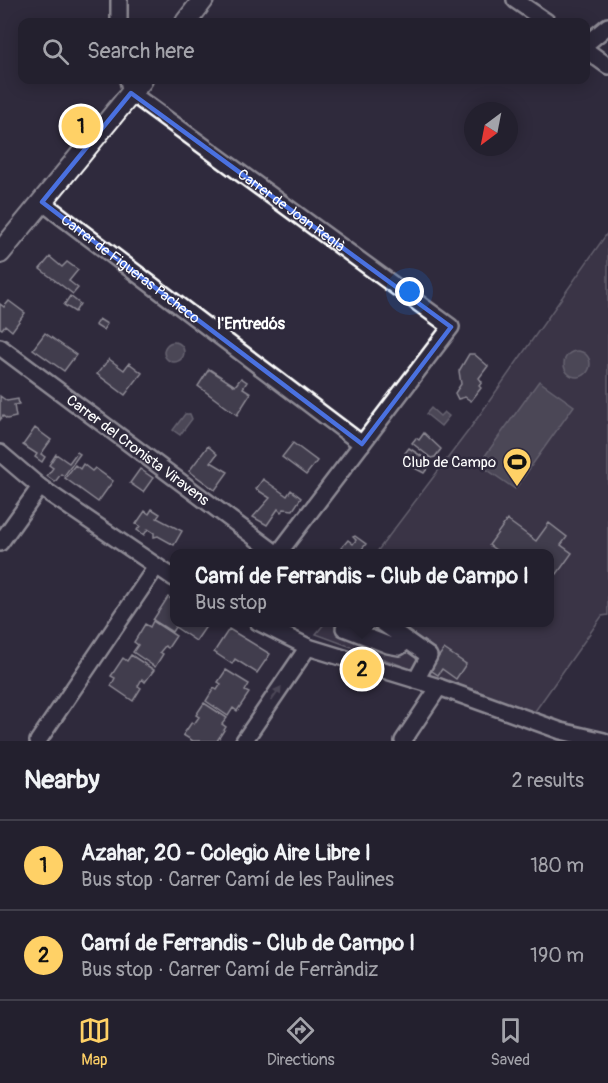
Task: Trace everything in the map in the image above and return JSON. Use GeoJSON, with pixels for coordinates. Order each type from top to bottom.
{"type":"FeatureCollection","features":[{"type":"Feature","properties":{"kind":"main road"},"geometry":{"type":"LineString","coordinates":[[189,18],[203,0]]}},
{"type":"Feature","properties":{"kind":"main road"},"geometry":{"type":"LineString","coordinates":[[0,253],[134,84]]}},
{"type":"Feature","properties":{"kind":"street"},"geometry":{"type":"LineString","coordinates":[[119,0],[119,18]]}},
{"type":"Feature","properties":{"kind":"street"},"geometry":{"type":"LineString","coordinates":[[515,0],[541,18]]}},
{"type":"Feature","properties":{"kind":"street"},"geometry":{"type":"LineString","coordinates":[[590,40],[608,26]]}},
{"type":"Feature","properties":{"kind":"street"},"geometry":{"type":"LineString","coordinates":[[590,53],[608,66]]}},
{"type":"Feature","properties":{"kind":"street","name":"Carrer de Joan Reglà"},"geometry":{"type":"LineString","coordinates":[[134,84],[451,327],[362,444]]}},
{"type":"Feature","properties":{"kind":"street","name":"Carrer de Figueras Pacheco"},"geometry":{"type":"LineString","coordinates":[[42,202],[362,444]]}},
{"type":"Feature","properties":{"kind":"street","name":"Carrer del Cronista Viravens"},"geometry":{"type":"LineString","coordinates":[[0,347],[270,549]]}},
{"type":"Feature","properties":{"kind":"street"},"geometry":{"type":"LineString","coordinates":[[281,549],[362,444]]}},
{"type":"Feature","properties":{"kind":"street"},"geometry":{"type":"LineString","coordinates":[[0,453],[40,487],[170,576]]}},
{"type":"Feature","properties":{"kind":"street"},"geometry":{"type":"LineString","coordinates":[[0,543],[40,487]]}},
{"type":"Feature","properties":{"kind":"street"},"geometry":{"type":"LineString","coordinates":[[38,741],[156,567]]}},
{"type":"Feature","properties":{"kind":"street"},"geometry":{"type":"LineString","coordinates":[[268,627],[308,647],[439,687],[561,731],[604,741]]}},
{"type":"Feature","properties":{"kind":"street"},"geometry":{"type":"LineString","coordinates":[[345,627],[388,645],[399,646],[407,641]]}},
{"type":"Feature","properties":{"kind":"street"},"geometry":{"type":"LineString","coordinates":[[388,627],[429,656],[416,680]]}},
{"type":"Feature","properties":{"kind":"street"},"geometry":{"type":"LineString","coordinates":[[244,741],[308,647]]}},
{"type":"Feature","properties":{"kind":"street"},"geometry":{"type":"LineString","coordinates":[[403,741],[439,687]]}},
{"type":"Feature","properties":{"kind":"highlighted area"},"geometry":{"type":"Polygon","coordinates":[[[131,93],[451,327],[362,444],[42,202],[131,93]]]}},
{"type":"Feature","properties":{"kind":"shaded area","name":"Club de Campo"},"geometry":{"type":"Polygon","coordinates":[[[608,232],[608,615],[602,616],[533,714],[316,634],[322,627],[554,627],[554,549],[379,549],[469,430],[608,232]]]}},
{"type":"Feature","properties":{"kind":"shaded area"},"geometry":{"type":"Polygon","coordinates":[[[174,342],[181,345],[184,352],[181,359],[174,362],[167,359],[164,352],[167,345],[174,342]]]}},
{"type":"Feature","properties":{"kind":"shaded area"},"geometry":{"type":"Polygon","coordinates":[[[577,351],[586,355],[590,364],[586,373],[577,377],[568,373],[564,364],[568,355],[577,351]]]}},
{"type":"Feature","properties":{"kind":"shaded area"},"geometry":{"type":"Polygon","coordinates":[[[539,381],[574,406],[515,489],[479,464],[539,381]]]}},
{"type":"Feature","properties":{"kind":"shaded area"},"geometry":{"type":"Polygon","coordinates":[[[431,408],[440,416],[444,412],[449,416],[441,426],[426,414],[431,408]]]}},
{"type":"Feature","properties":{"kind":"shaded area"},"geometry":{"type":"Polygon","coordinates":[[[185,414],[190,414],[192,419],[180,435],[173,430],[185,414]]]}},
{"type":"Feature","properties":{"kind":"building"},"geometry":{"type":"Polygon","coordinates":[[[50,257],[62,267],[67,262],[78,270],[69,281],[78,288],[73,294],[40,269],[50,257]]]}},
{"type":"Feature","properties":{"kind":"building"},"geometry":{"type":"Polygon","coordinates":[[[70,296],[80,304],[75,312],[64,305],[70,296]]]}},
{"type":"Feature","properties":{"kind":"building"},"geometry":{"type":"Polygon","coordinates":[[[9,301],[25,313],[12,331],[5,325],[2,329],[0,328],[0,304],[4,307],[9,301]]]}},
{"type":"Feature","properties":{"kind":"building"},"geometry":{"type":"Polygon","coordinates":[[[99,319],[107,324],[103,330],[95,325],[99,319]]]}},
{"type":"Feature","properties":{"kind":"building"},"geometry":{"type":"Polygon","coordinates":[[[45,333],[76,355],[64,371],[33,349],[45,333]]]}},
{"type":"Feature","properties":{"kind":"building"},"geometry":{"type":"Polygon","coordinates":[[[469,354],[474,354],[488,366],[479,378],[482,382],[479,386],[481,388],[471,401],[465,397],[458,399],[455,393],[461,384],[459,371],[469,354]]]}},
{"type":"Feature","properties":{"kind":"building"},"geometry":{"type":"Polygon","coordinates":[[[109,359],[124,370],[129,363],[142,373],[125,395],[97,374],[109,359]]]}},
{"type":"Feature","properties":{"kind":"building"},"geometry":{"type":"Polygon","coordinates":[[[209,369],[235,386],[241,378],[247,382],[243,388],[251,393],[237,415],[198,386],[209,369]]]}},
{"type":"Feature","properties":{"kind":"building"},"geometry":{"type":"Polygon","coordinates":[[[0,396],[7,401],[18,399],[19,404],[14,405],[16,417],[7,419],[3,416],[0,420],[0,396]]]}},
{"type":"Feature","properties":{"kind":"building"},"geometry":{"type":"Polygon","coordinates":[[[35,428],[51,440],[41,454],[45,457],[42,462],[35,457],[37,454],[23,445],[35,428]]]}},
{"type":"Feature","properties":{"kind":"building"},"geometry":{"type":"Polygon","coordinates":[[[424,433],[441,449],[435,457],[431,458],[412,443],[416,438],[419,440],[424,433]]]}},
{"type":"Feature","properties":{"kind":"building"},"geometry":{"type":"Polygon","coordinates":[[[293,443],[317,461],[306,475],[282,457],[293,443]]]}},
{"type":"Feature","properties":{"kind":"building"},"geometry":{"type":"Polygon","coordinates":[[[208,446],[217,454],[211,462],[228,472],[215,490],[189,471],[208,446]]]}},
{"type":"Feature","properties":{"kind":"building"},"geometry":{"type":"Polygon","coordinates":[[[409,448],[429,461],[430,465],[424,473],[403,462],[409,455],[405,453],[409,448]]]}},
{"type":"Feature","properties":{"kind":"building"},"geometry":{"type":"Polygon","coordinates":[[[77,452],[80,454],[64,476],[61,474],[55,482],[47,476],[53,468],[49,465],[56,454],[69,463],[77,452]]]}},
{"type":"Feature","properties":{"kind":"building"},"geometry":{"type":"Polygon","coordinates":[[[83,464],[92,471],[95,468],[113,481],[98,502],[65,478],[75,465],[80,469],[83,464]]]}},
{"type":"Feature","properties":{"kind":"building"},"geometry":{"type":"Polygon","coordinates":[[[140,469],[153,478],[143,492],[130,483],[140,469]]]}},
{"type":"Feature","properties":{"kind":"building"},"geometry":{"type":"Polygon","coordinates":[[[263,479],[287,496],[291,490],[301,498],[293,510],[284,509],[281,512],[278,509],[267,525],[253,517],[270,498],[256,489],[263,479]]]}},
{"type":"Feature","properties":{"kind":"building"},"geometry":{"type":"Polygon","coordinates":[[[152,509],[160,514],[157,518],[182,531],[174,545],[158,536],[154,537],[154,533],[148,529],[144,535],[137,530],[140,526],[136,524],[145,511],[149,514],[152,509]]]}},
{"type":"Feature","properties":{"kind":"building"},"geometry":{"type":"Polygon","coordinates":[[[507,520],[536,541],[549,523],[567,537],[561,545],[572,553],[557,574],[554,572],[554,549],[494,549],[489,545],[507,520]]]}},
{"type":"Feature","properties":{"kind":"building"},"geometry":{"type":"Polygon","coordinates":[[[355,536],[366,544],[362,549],[343,549],[342,547],[348,540],[353,544],[356,540],[353,537],[355,536]]]}},
{"type":"Feature","properties":{"kind":"building"},"geometry":{"type":"Polygon","coordinates":[[[168,597],[170,598],[170,627],[175,627],[172,632],[153,620],[168,597]]]}},
{"type":"Feature","properties":{"kind":"building"},"geometry":{"type":"Polygon","coordinates":[[[153,621],[176,636],[168,648],[165,646],[160,652],[163,654],[155,667],[133,652],[138,645],[134,642],[145,624],[150,627],[153,621]]]}},
{"type":"Feature","properties":{"kind":"building"},"geometry":{"type":"Polygon","coordinates":[[[175,627],[206,627],[196,641],[175,627]]]}},
{"type":"Feature","properties":{"kind":"building"},"geometry":{"type":"Polygon","coordinates":[[[229,629],[270,654],[257,673],[235,659],[232,664],[214,652],[229,629]]]}},
{"type":"Feature","properties":{"kind":"building"},"geometry":{"type":"Polygon","coordinates":[[[444,649],[466,664],[456,679],[442,669],[438,675],[426,667],[431,660],[435,662],[444,649]]]}},
{"type":"Feature","properties":{"kind":"building"},"geometry":{"type":"Polygon","coordinates":[[[131,655],[154,670],[145,682],[142,679],[138,686],[141,688],[133,701],[111,686],[115,678],[111,676],[123,658],[127,661],[131,655]]]}},
{"type":"Feature","properties":{"kind":"building"},"geometry":{"type":"Polygon","coordinates":[[[226,670],[249,684],[245,691],[249,693],[237,711],[233,708],[228,716],[206,701],[214,688],[217,690],[221,684],[218,682],[226,670]]]}},
{"type":"Feature","properties":{"kind":"building"},"geometry":{"type":"Polygon","coordinates":[[[204,703],[227,718],[222,724],[226,727],[217,741],[193,741],[183,735],[192,722],[194,724],[199,717],[196,715],[204,703]]]}},
{"type":"Feature","properties":{"kind":"place","name":"Azahar, 20 - Colegio Aire Libre I"},"geometry":{"type":"Point","coordinates":[81,126]}},
{"type":"Feature","properties":{"kind":"place","name":"Club de Campo"},"geometry":{"type":"Point","coordinates":[517,488]}},
{"type":"Feature","properties":{"kind":"place","name":"Camí de Ferrandis - Club de Campo I"},"geometry":{"type":"Point","coordinates":[362,669]}},
{"type":"Feature","properties":{"kind":"district","name":"l'Entredós"},"geometry":{"type":"Point","coordinates":[251,324]}}]}
